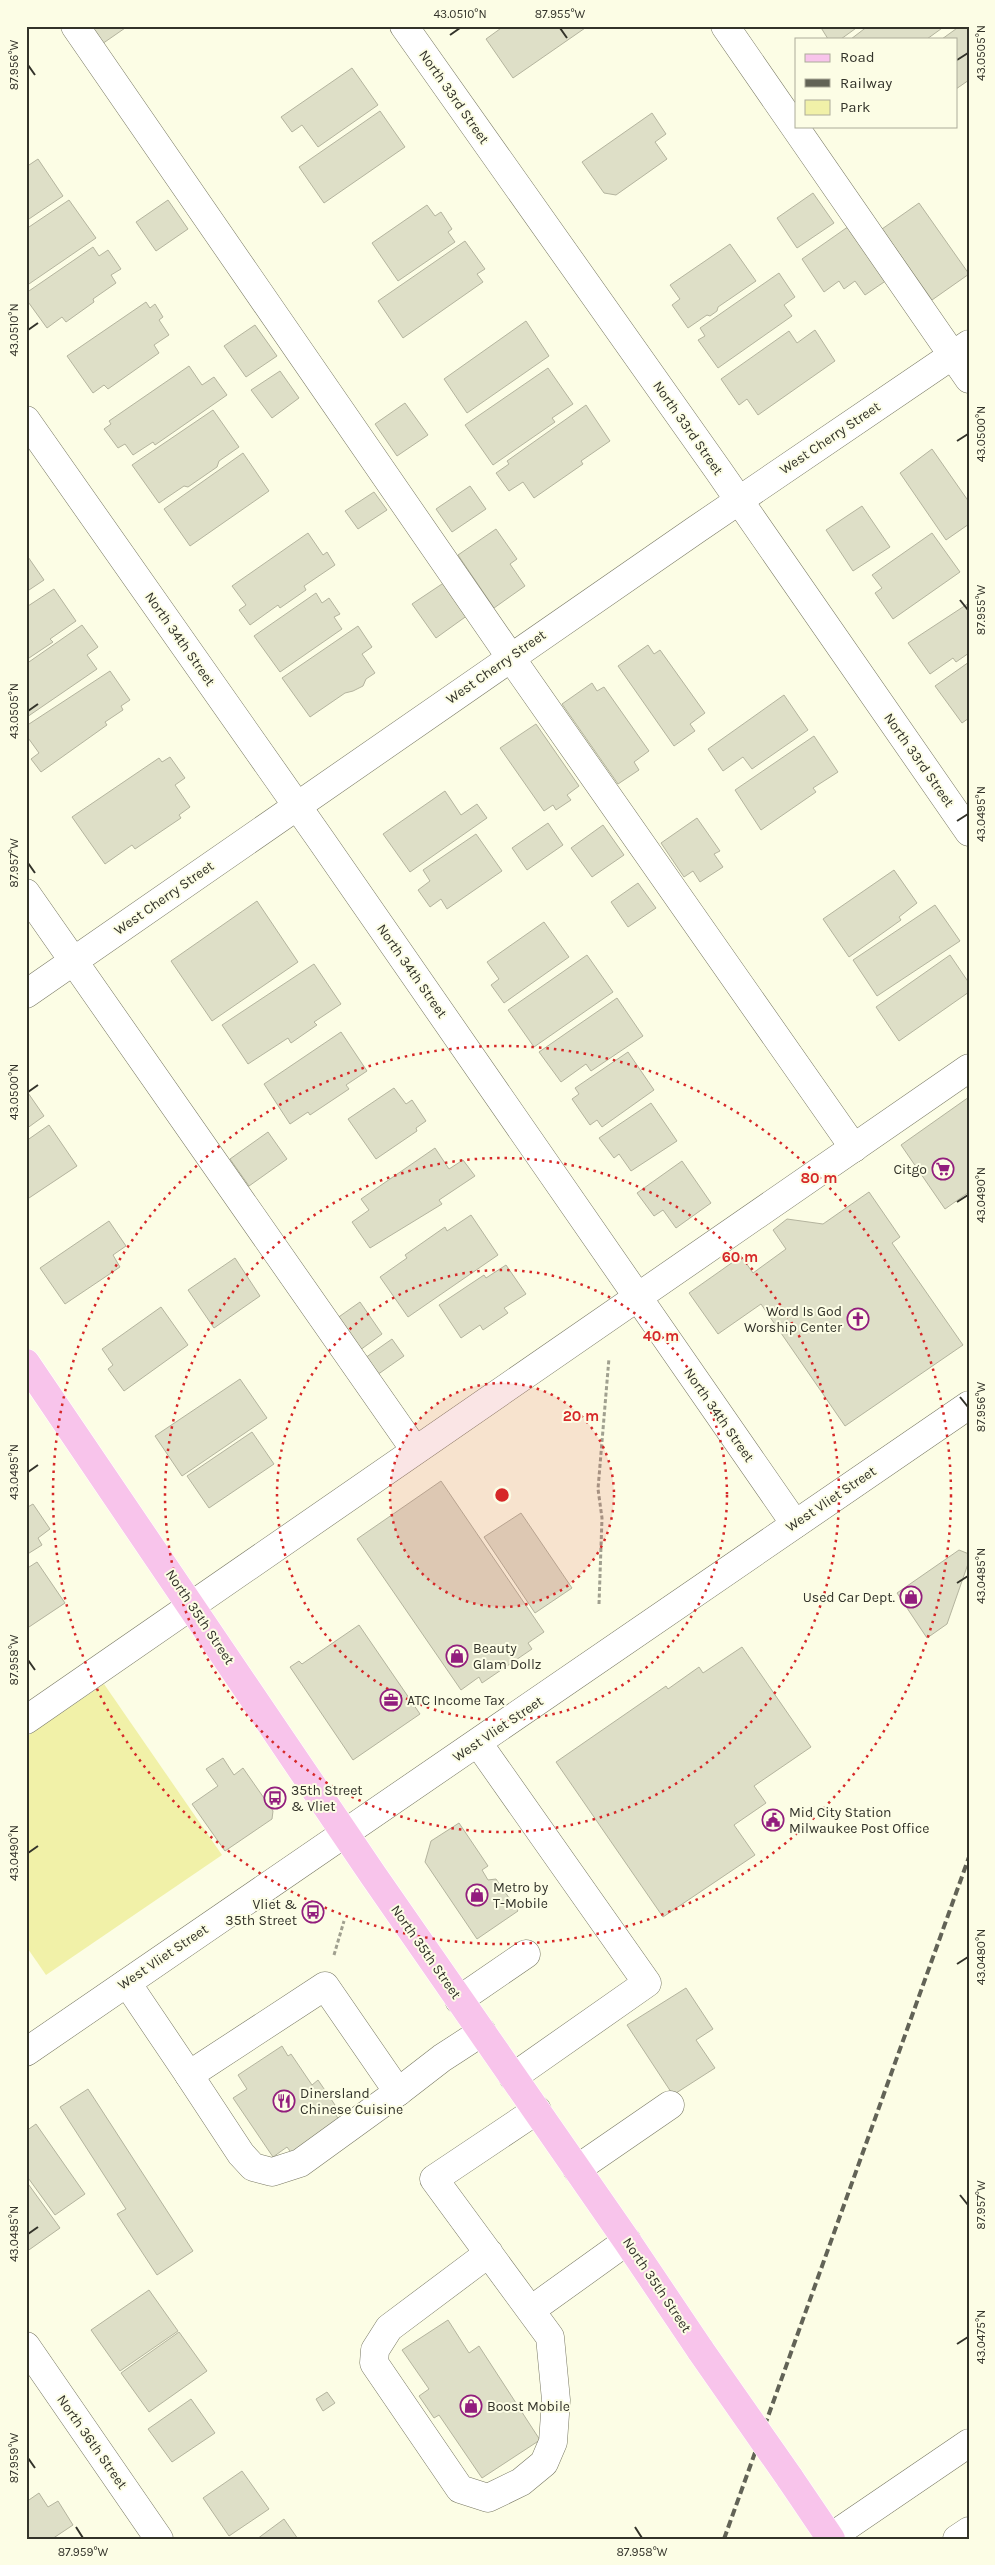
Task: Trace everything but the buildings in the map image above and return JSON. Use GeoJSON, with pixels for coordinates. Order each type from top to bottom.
{"type":"FeatureCollection","features":[{"type":"Feature","properties":{"kind":"main road","name":"North 35th Street"},"geometry":{"type":"LineString","coordinates":[[26,1363],[459,2000],[628,2241],[701,2352],[831,2538]]}},
{"type":"Feature","properties":{"kind":"street"},"geometry":{"type":"LineString","coordinates":[[75,26],[510,658],[854,1148]]}},
{"type":"Feature","properties":{"kind":"street","name":"North 33rd Street"},"geometry":{"type":"LineString","coordinates":[[404,26],[739,500],[969,832]]}},
{"type":"Feature","properties":{"kind":"street"},"geometry":{"type":"LineString","coordinates":[[724,26],[795,123]]}},
{"type":"Feature","properties":{"kind":"street"},"geometry":{"type":"LineString","coordinates":[[798,128],[960,350],[969,379]]}},
{"type":"Feature","properties":{"kind":"street","name":"West Cherry Street"},"geometry":{"type":"LineString","coordinates":[[26,994],[739,500],[960,350]]}},
{"type":"Feature","properties":{"kind":"street","name":"North 34th Street"},"geometry":{"type":"LineString","coordinates":[[26,420],[297,806],[795,1524]]}},
{"type":"Feature","properties":{"kind":"street"},"geometry":{"type":"LineString","coordinates":[[26,893],[414,1450]]}},
{"type":"Feature","properties":{"kind":"street"},"geometry":{"type":"LineString","coordinates":[[26,1720],[969,1068]]}},
{"type":"Feature","properties":{"kind":"street","name":"West Vliet Street"},"geometry":{"type":"LineString","coordinates":[[26,2052],[969,1405]]}},
{"type":"Feature","properties":{"kind":"street"},"geometry":{"type":"LineString","coordinates":[[478,1743],[647,1983],[513,2077]]}},
{"type":"Feature","properties":{"kind":"street"},"geometry":{"type":"LineString","coordinates":[[459,2000],[526,1954]]}},
{"type":"Feature","properties":{"kind":"street"},"geometry":{"type":"LineString","coordinates":[[126,1983],[241,2154],[253,2167],[272,2172],[300,2163],[442,2058],[482,2032]]}},
{"type":"Feature","properties":{"kind":"street"},"geometry":{"type":"LineString","coordinates":[[189,2075],[325,1986],[398,2092]]}},
{"type":"Feature","properties":{"kind":"street"},"geometry":{"type":"LineString","coordinates":[[577,2169],[670,2105]]}},
{"type":"Feature","properties":{"kind":"street"},"geometry":{"type":"LineString","coordinates":[[489,2253],[389,2328],[374,2350],[374,2363],[460,2489],[488,2498],[521,2482],[544,2463],[553,2442],[556,2400],[550,2337],[531,2310],[489,2253],[434,2179],[537,2110]]}},
{"type":"Feature","properties":{"kind":"street"},"geometry":{"type":"LineString","coordinates":[[531,2310],[628,2241]]}},
{"type":"Feature","properties":{"kind":"street","name":"North 36th Street"},"geometry":{"type":"LineString","coordinates":[[29,2355],[159,2539]]}},
{"type":"Feature","properties":{"kind":"street"},"geometry":{"type":"LineString","coordinates":[[831,2538],[969,2444]]}},
{"type":"Feature","properties":{"kind":"street"},"geometry":{"type":"LineString","coordinates":[[957,2539],[969,2531]]}},
{"type":"Feature","properties":{"kind":"path"},"geometry":{"type":"LineString","coordinates":[[599,1604],[602,1518],[598,1489],[610,1352]]}},
{"type":"Feature","properties":{"kind":"green space"},"geometry":{"type":"Polygon","coordinates":[[[104,1684],[222,1855],[46,1975],[26,1946],[26,1737],[104,1684]]]}},
{"type":"Feature","properties":{"kind":"railway"},"geometry":{"type":"LineString","coordinates":[[724,2539],[969,1857]]}},
{"type":"Feature","properties":{"kind":"place","name":"Citgo"},"geometry":{"type":"Point","coordinates":[943,1169]}},
{"type":"Feature","properties":{"kind":"place","name":"Word Is God Worship Center"},"geometry":{"type":"Point","coordinates":[858,1319]}},
{"type":"Feature","properties":{"kind":"place","name":"Used Car Dept."},"geometry":{"type":"Point","coordinates":[911,1597]}},
{"type":"Feature","properties":{"kind":"place","name":"Beauty Glam Dollz"},"geometry":{"type":"Point","coordinates":[457,1656]}},
{"type":"Feature","properties":{"kind":"place","name":"ATC Income Tax"},"geometry":{"type":"Point","coordinates":[391,1700]}},
{"type":"Feature","properties":{"kind":"place","name":"35th Street & Vliet"},"geometry":{"type":"Point","coordinates":[275,1798]}},
{"type":"Feature","properties":{"kind":"place","name":"Mid City Station Milwaukee Post Office"},"geometry":{"type":"Point","coordinates":[773,1820]}},
{"type":"Feature","properties":{"kind":"place","name":"Metro by T-Mobile"},"geometry":{"type":"Point","coordinates":[477,1895]}},
{"type":"Feature","properties":{"kind":"place","name":"Vliet & 35th Street"},"geometry":{"type":"Point","coordinates":[313,1912]}},
{"type":"Feature","properties":{"kind":"place","name":"Dinersland Chinese Cuisine"},"geometry":{"type":"Point","coordinates":[284,2101]}},
{"type":"Feature","properties":{"kind":"place","name":"Boost Mobile"},"geometry":{"type":"Point","coordinates":[471,2406]}}]}
